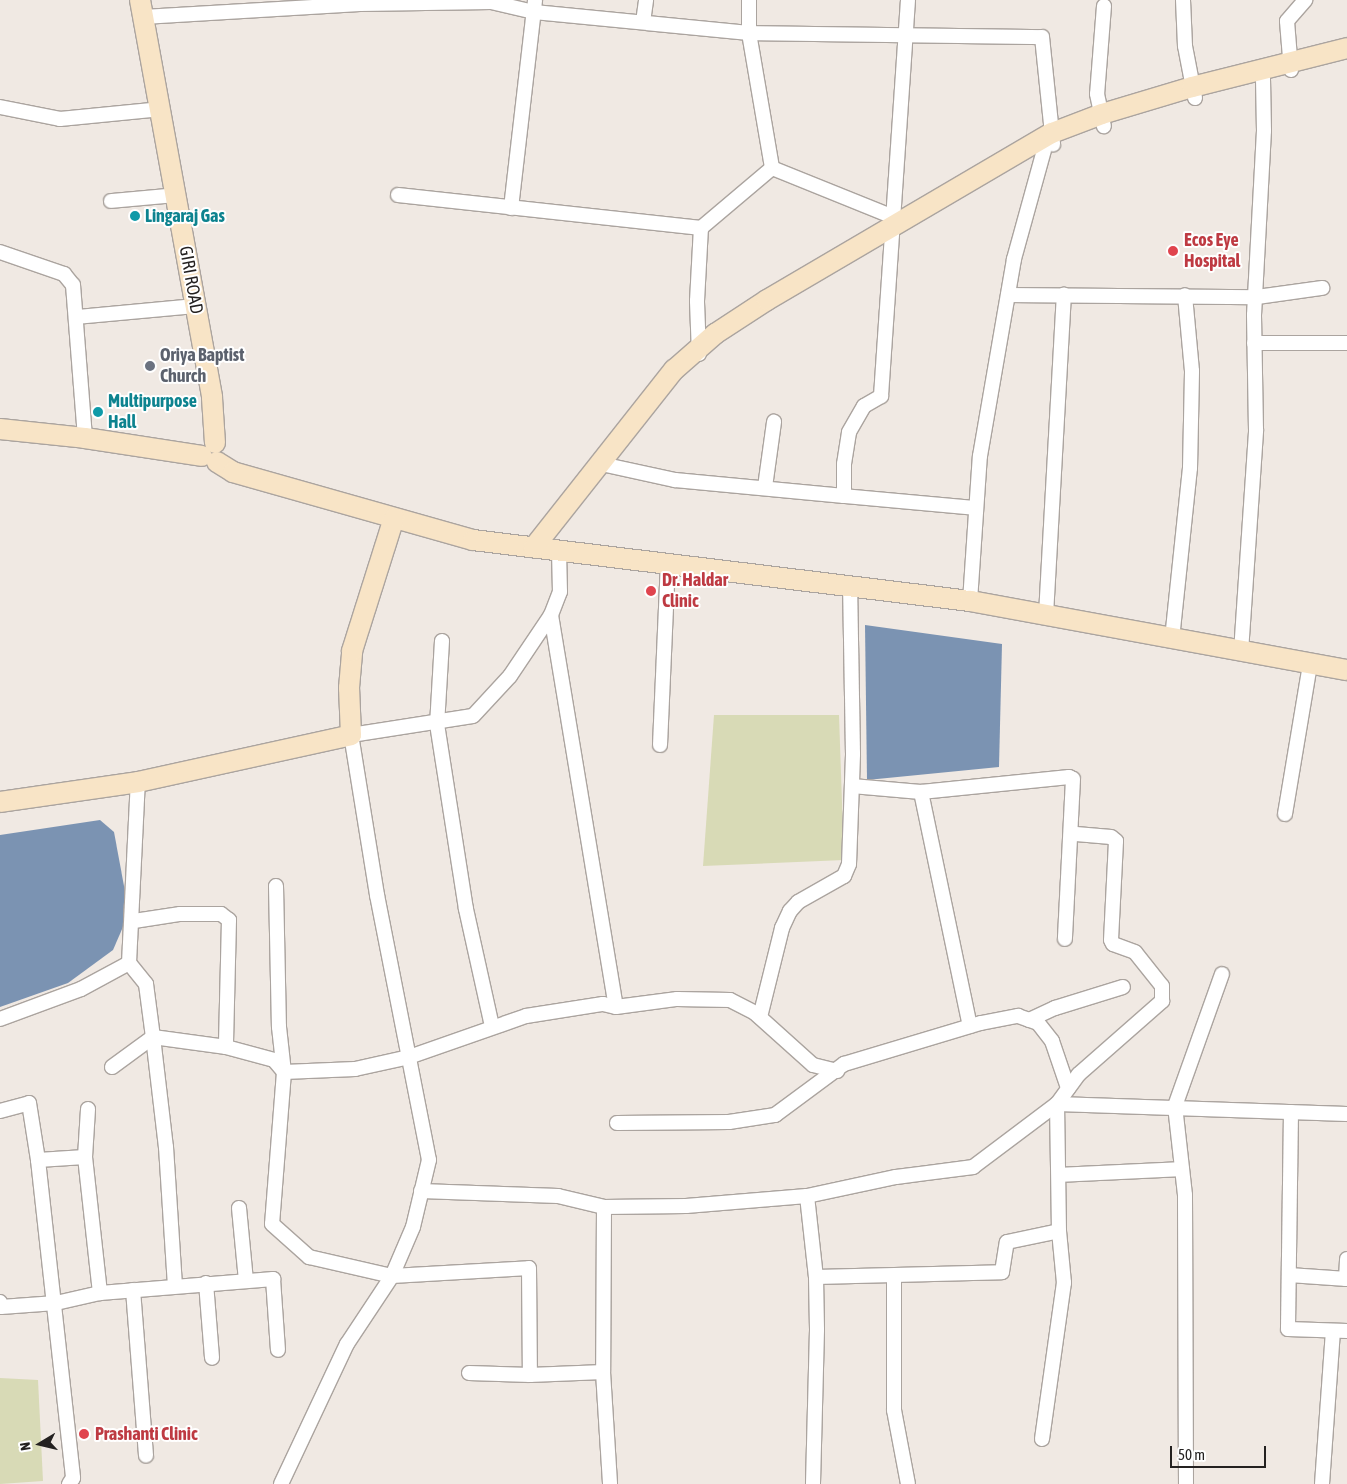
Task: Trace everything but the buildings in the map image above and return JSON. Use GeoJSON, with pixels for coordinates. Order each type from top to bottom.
{"type":"FeatureCollection","features":[{"type":"Feature","properties":{"kind":"street"},"geometry":{"type":"LineString","coordinates":[[643,22],[646,0]]}},
{"type":"Feature","properties":{"kind":"street"},"geometry":{"type":"LineString","coordinates":[[748,0],[749,33],[772,168]]}},
{"type":"Feature","properties":{"kind":"street"},"geometry":{"type":"LineString","coordinates":[[844,496],[844,464],[849,432],[864,406],[881,396],[904,36],[908,0]]}},
{"type":"Feature","properties":{"kind":"street"},"geometry":{"type":"LineString","coordinates":[[1183,0],[1185,46],[1193,93]]}},
{"type":"Feature","properties":{"kind":"street"},"geometry":{"type":"LineString","coordinates":[[1290,66],[1287,21],[1305,4],[1305,0]]}},
{"type":"Feature","properties":{"kind":"street"},"geometry":{"type":"LineString","coordinates":[[142,8],[492,2],[535,6],[643,22],[749,33],[1042,37],[1049,142],[1014,259],[980,456],[970,601]]}},
{"type":"Feature","properties":{"kind":"street"},"geometry":{"type":"LineString","coordinates":[[511,208],[535,6]]}},
{"type":"Feature","properties":{"kind":"street"},"geometry":{"type":"LineString","coordinates":[[1103,120],[1097,94],[1104,6]]}},
{"type":"Feature","properties":{"kind":"street","name":"GIRI ROAD"},"geometry":{"type":"LineString","coordinates":[[142,8],[162,110],[212,398],[211,454]]}},
{"type":"Feature","properties":{"kind":"street"},"geometry":{"type":"LineString","coordinates":[[546,548],[663,382],[698,353],[891,228],[1049,142],[1103,120],[1347,48]]}},
{"type":"Feature","properties":{"kind":"street"},"geometry":{"type":"LineString","coordinates":[[1193,93],[1262,78],[1290,66],[1347,58]]}},
{"type":"Feature","properties":{"kind":"street"},"geometry":{"type":"LineString","coordinates":[[1241,652],[1256,430],[1254,343],[1264,132],[1262,78]]}},
{"type":"Feature","properties":{"kind":"street"},"geometry":{"type":"LineString","coordinates":[[0,107],[60,119],[162,110]]}},
{"type":"Feature","properties":{"kind":"street"},"geometry":{"type":"LineString","coordinates":[[398,195],[701,228],[772,168]]}},
{"type":"Feature","properties":{"kind":"street"},"geometry":{"type":"LineString","coordinates":[[772,168],[891,228]]}},
{"type":"Feature","properties":{"kind":"street"},"geometry":{"type":"LineString","coordinates":[[111,201],[177,195]]}},
{"type":"Feature","properties":{"kind":"street"},"geometry":{"type":"LineString","coordinates":[[546,548],[606,465],[698,353],[701,228]]}},
{"type":"Feature","properties":{"kind":"street"},"geometry":{"type":"LineString","coordinates":[[0,252],[64,274],[74,285],[85,438]]}},
{"type":"Feature","properties":{"kind":"street"},"geometry":{"type":"LineString","coordinates":[[1008,294],[1257,297],[1322,288]]}},
{"type":"Feature","properties":{"kind":"street"},"geometry":{"type":"LineString","coordinates":[[1046,615],[1064,295]]}},
{"type":"Feature","properties":{"kind":"street"},"geometry":{"type":"LineString","coordinates":[[1172,639],[1190,468],[1192,371],[1185,295]]}},
{"type":"Feature","properties":{"kind":"street"},"geometry":{"type":"LineString","coordinates":[[77,317],[196,306]]}},
{"type":"Feature","properties":{"kind":"street"},"geometry":{"type":"LineString","coordinates":[[1254,343],[1347,343]]}},
{"type":"Feature","properties":{"kind":"street"},"geometry":{"type":"LineString","coordinates":[[765,487],[774,422]]}},
{"type":"Feature","properties":{"kind":"street"},"geometry":{"type":"LineString","coordinates":[[0,429],[211,454],[234,472],[473,540],[970,601],[1310,665],[1347,670]]}},
{"type":"Feature","properties":{"kind":"street"},"geometry":{"type":"LineString","coordinates":[[606,465],[676,480],[975,508]]}},
{"type":"Feature","properties":{"kind":"street"},"geometry":{"type":"LineString","coordinates":[[281,1484],[347,1344],[392,1276],[413,1226],[429,1160],[377,895],[351,735],[349,688],[352,651],[394,518]]}},
{"type":"Feature","properties":{"kind":"street"},"geometry":{"type":"LineString","coordinates":[[0,802],[138,782],[351,735],[438,724],[473,716],[510,676],[551,615],[560,592],[546,548]]}},
{"type":"Feature","properties":{"kind":"street"},"geometry":{"type":"LineString","coordinates":[[660,745],[668,564]]}},
{"type":"Feature","properties":{"kind":"street"},"geometry":{"type":"LineString","coordinates":[[760,1018],[774,956],[790,911],[798,902],[844,876],[849,864],[852,786],[850,586]]}},
{"type":"Feature","properties":{"kind":"street"},"geometry":{"type":"LineString","coordinates":[[551,615],[616,1007]]}},
{"type":"Feature","properties":{"kind":"street"},"geometry":{"type":"LineString","coordinates":[[442,641],[438,724],[466,909],[492,1026]]}},
{"type":"Feature","properties":{"kind":"street"},"geometry":{"type":"LineString","coordinates":[[1285,814],[1310,665]]}},
{"type":"Feature","properties":{"kind":"street"},"geometry":{"type":"LineString","coordinates":[[852,786],[921,792],[1069,777],[1073,779],[1073,834],[1065,939]]}},
{"type":"Feature","properties":{"kind":"street"},"geometry":{"type":"LineString","coordinates":[[138,782],[134,921],[129,963],[146,984],[166,1147],[175,1286]]}},
{"type":"Feature","properties":{"kind":"street"},"geometry":{"type":"LineString","coordinates":[[921,792],[970,1026]]}},
{"type":"Feature","properties":{"kind":"street"},"geometry":{"type":"LineString","coordinates":[[421,1191],[558,1196],[604,1207],[686,1206],[807,1196],[896,1177],[973,1167],[1057,1104],[1079,1074],[1162,1001],[1164,995],[1162,986],[1135,952],[1113,944],[1111,940],[1116,841],[1112,837],[1073,834]]}},
{"type":"Feature","properties":{"kind":"street"},"geometry":{"type":"LineString","coordinates":[[276,886],[279,1027],[284,1072],[272,1224],[309,1257],[392,1276],[529,1268],[530,1375]]}},
{"type":"Feature","properties":{"kind":"street"},"geometry":{"type":"LineString","coordinates":[[134,921],[180,914],[221,914],[229,920],[226,1047]]}},
{"type":"Feature","properties":{"kind":"street"},"geometry":{"type":"LineString","coordinates":[[0,1019],[81,989],[129,963]]}},
{"type":"Feature","properties":{"kind":"street"},"geometry":{"type":"LineString","coordinates":[[1186,1484],[1185,1195],[1175,1108],[1222,974]]}},
{"type":"Feature","properties":{"kind":"street"},"geometry":{"type":"LineString","coordinates":[[1029,1020],[1055,1008],[1123,987]]}},
{"type":"Feature","properties":{"kind":"street"},"geometry":{"type":"LineString","coordinates":[[284,1072],[355,1069],[409,1058],[492,1026],[526,1016],[603,1004],[616,1007],[677,999],[730,1000],[760,1018],[813,1065],[837,1071]]}},
{"type":"Feature","properties":{"kind":"street"},"geometry":{"type":"LineString","coordinates":[[617,1123],[729,1122],[776,1115],[844,1064],[970,1026],[1018,1016],[1038,1023],[1052,1041],[1068,1088]]}},
{"type":"Feature","properties":{"kind":"street"},"geometry":{"type":"LineString","coordinates":[[112,1067],[153,1037],[226,1047],[274,1060],[284,1072]]}},
{"type":"Feature","properties":{"kind":"street"},"geometry":{"type":"LineString","coordinates":[[0,1111],[29,1103],[56,1303],[74,1478],[69,1484]]}},
{"type":"Feature","properties":{"kind":"street"},"geometry":{"type":"LineString","coordinates":[[1057,1104],[1347,1114]]}},
{"type":"Feature","properties":{"kind":"street"},"geometry":{"type":"LineString","coordinates":[[1042,1439],[1064,1283],[1059,1231],[1057,1104]]}},
{"type":"Feature","properties":{"kind":"street"},"geometry":{"type":"LineString","coordinates":[[88,1109],[85,1158],[100,1293]]}},
{"type":"Feature","properties":{"kind":"street"},"geometry":{"type":"LineString","coordinates":[[1291,1112],[1288,1329],[1347,1332]]}},
{"type":"Feature","properties":{"kind":"street"},"geometry":{"type":"LineString","coordinates":[[38,1160],[85,1158]]}},
{"type":"Feature","properties":{"kind":"street"},"geometry":{"type":"LineString","coordinates":[[1059,1175],[1182,1169]]}},
{"type":"Feature","properties":{"kind":"street"},"geometry":{"type":"LineString","coordinates":[[807,1196],[816,1277],[813,1484]]}},
{"type":"Feature","properties":{"kind":"street"},"geometry":{"type":"LineString","coordinates":[[604,1207],[603,1372],[610,1484]]}},
{"type":"Feature","properties":{"kind":"street"},"geometry":{"type":"LineString","coordinates":[[239,1208],[246,1281]]}},
{"type":"Feature","properties":{"kind":"street"},"geometry":{"type":"LineString","coordinates":[[816,1277],[1002,1272],[1007,1242],[1059,1231]]}},
{"type":"Feature","properties":{"kind":"street"},"geometry":{"type":"LineString","coordinates":[[1289,1275],[1347,1279],[1347,1260]]}},
{"type":"Feature","properties":{"kind":"street"},"geometry":{"type":"LineString","coordinates":[[894,1276],[894,1410],[908,1484]]}},
{"type":"Feature","properties":{"kind":"street"},"geometry":{"type":"LineString","coordinates":[[0,1302],[1,1308],[56,1303],[100,1293],[273,1279],[278,1350]]}},
{"type":"Feature","properties":{"kind":"street"},"geometry":{"type":"LineString","coordinates":[[206,1283],[212,1358]]}},
{"type":"Feature","properties":{"kind":"street"},"geometry":{"type":"LineString","coordinates":[[133,1290],[146,1455]]}},
{"type":"Feature","properties":{"kind":"street"},"geometry":{"type":"LineString","coordinates":[[1322,1484],[1333,1332]]}},
{"type":"Feature","properties":{"kind":"street"},"geometry":{"type":"LineString","coordinates":[[469,1373],[530,1375],[603,1372]]}},
{"type":"Feature","properties":{"kind":"green space"},"geometry":{"type":"Polygon","coordinates":[[[714,715],[839,715],[844,860],[703,866],[714,715]]]}},
{"type":"Feature","properties":{"kind":"green space"},"geometry":{"type":"Polygon","coordinates":[[[0,1378],[38,1380],[43,1481],[0,1484],[0,1378]]]}},
{"type":"Feature","properties":{"kind":"water"},"geometry":{"type":"Polygon","coordinates":[[[865,625],[1002,644],[999,767],[867,780],[865,625]]]}},
{"type":"Feature","properties":{"kind":"water"},"geometry":{"type":"Polygon","coordinates":[[[100,820],[114,832],[129,913],[113,950],[68,983],[0,1007],[0,835],[100,820]]]}},
{"type":"Feature","properties":{"kind":"place","name":"Lingaraj Gas"},"geometry":{"type":"Point","coordinates":[135,216]}},
{"type":"Feature","properties":{"kind":"place","name":"Ecos Eye Hospital"},"geometry":{"type":"Point","coordinates":[1173,251]}},
{"type":"Feature","properties":{"kind":"place","name":"Oriya Baptist Church"},"geometry":{"type":"Point","coordinates":[150,366]}},
{"type":"Feature","properties":{"kind":"place","name":"Multipurpose Hall"},"geometry":{"type":"Point","coordinates":[98,412]}},
{"type":"Feature","properties":{"kind":"place","name":"Dr. Haldar Clinic"},"geometry":{"type":"Point","coordinates":[651,591]}},
{"type":"Feature","properties":{"kind":"place","name":"Prashanti Clinic"},"geometry":{"type":"Point","coordinates":[84,1434]}}]}
